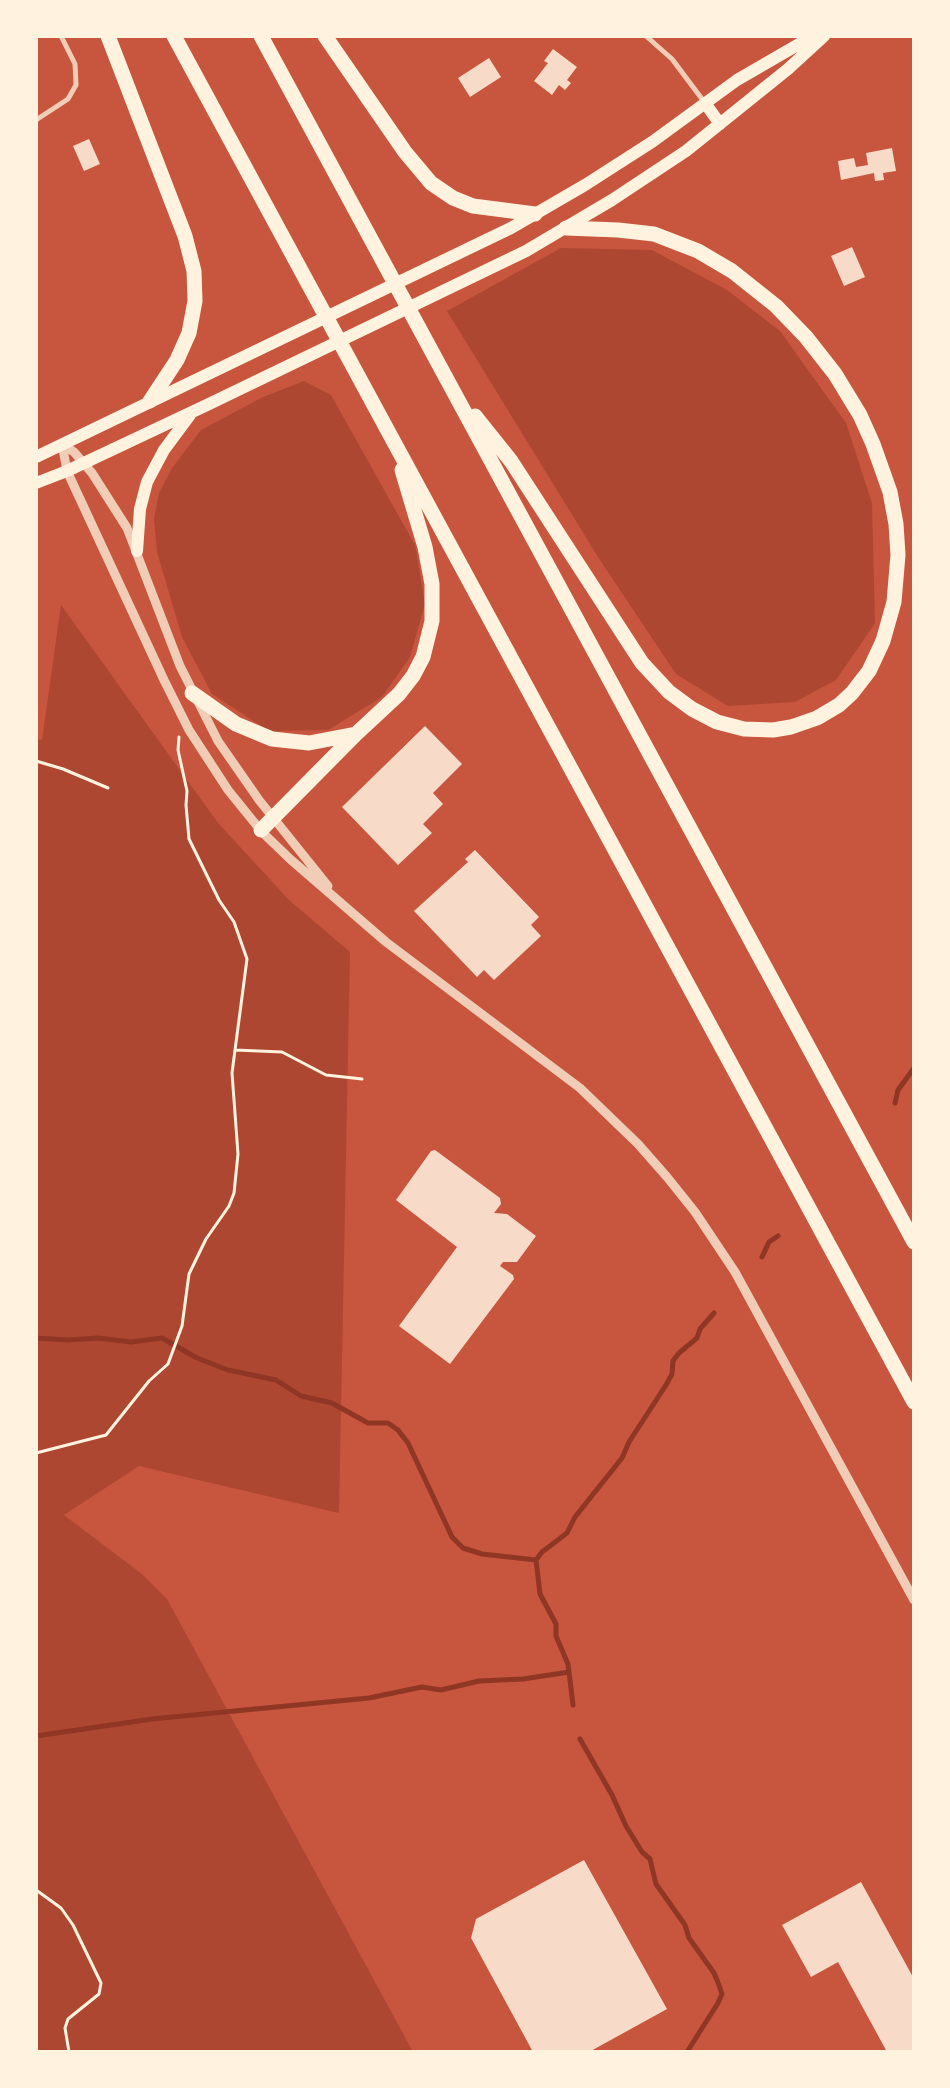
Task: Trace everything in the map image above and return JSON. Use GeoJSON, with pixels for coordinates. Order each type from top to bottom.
{"type":"FeatureCollection","features":[{"type":"Feature","properties":{"kind":"highway"},"geometry":{"type":"LineString","coordinates":[[108,36],[185,236],[194,270],[195,301],[189,333],[177,360],[150,401]]}},
{"type":"Feature","properties":{"kind":"highway"},"geometry":{"type":"LineString","coordinates":[[174,36],[914,1402]]}},
{"type":"Feature","properties":{"kind":"highway"},"geometry":{"type":"LineString","coordinates":[[261,36],[914,1242]]}},
{"type":"Feature","properties":{"kind":"highway"},"geometry":{"type":"LineString","coordinates":[[326,36],[405,152],[431,183],[453,198],[474,206],[535,214]]}},
{"type":"Feature","properties":{"kind":"highway"},"geometry":{"type":"LineString","coordinates":[[450,385],[511,461],[642,663],[676,698],[700,714],[726,725],[744,729],[773,730],[799,725],[825,714],[846,699],[864,679],[879,653],[891,616],[898,571],[898,539],[891,500],[879,460],[867,429],[844,387],[816,348],[787,316],[754,287],[709,258],[688,246],[654,234],[618,230],[566,228]]}},
{"type":"Feature","properties":{"kind":"highway"},"geometry":{"type":"LineString","coordinates":[[261,830],[356,734],[391,702],[410,681],[423,657],[432,621],[433,594],[428,559],[393,439]]}},
{"type":"Feature","properties":{"kind":"highway"},"geometry":{"type":"LineString","coordinates":[[192,692],[236,724],[272,739],[299,743],[356,734]]}},
{"type":"Feature","properties":{"kind":"main road"},"geometry":{"type":"LineString","coordinates":[[36,457],[474,247],[535,214],[646,146],[705,103],[778,55],[814,36]]}},
{"type":"Feature","properties":{"kind":"main road"},"geometry":{"type":"LineString","coordinates":[[36,483],[67,471],[487,272],[566,228],[650,176],[720,124],[788,69],[824,36]]}},
{"type":"Feature","properties":{"kind":"main road"},"geometry":{"type":"LineString","coordinates":[[778,55],[788,69]]}},
{"type":"Feature","properties":{"kind":"main road"},"geometry":{"type":"LineString","coordinates":[[705,103],[720,124]]}},
{"type":"Feature","properties":{"kind":"main road"},"geometry":{"type":"LineString","coordinates":[[137,551],[140,509],[147,482],[164,450],[192,412]]}},
{"type":"Feature","properties":{"kind":"street"},"geometry":{"type":"LineString","coordinates":[[36,120],[68,99],[76,85],[75,64],[61,36]]}},
{"type":"Feature","properties":{"kind":"street"},"geometry":{"type":"LineString","coordinates":[[646,36],[672,59],[705,103]]}},
{"type":"Feature","properties":{"kind":"street"},"geometry":{"type":"LineString","coordinates":[[62,444],[84,463],[122,518],[137,551],[162,622],[192,692],[227,755],[273,818],[342,904]]}},
{"type":"Feature","properties":{"kind":"street"},"geometry":{"type":"LineString","coordinates":[[62,444],[67,471],[180,714],[228,790],[261,830],[342,904],[386,942],[580,1088],[638,1144],[667,1178],[699,1218],[735,1272],[914,1600]]}},
{"type":"Feature","properties":{"kind":"path"},"geometry":{"type":"LineString","coordinates":[[36,1453],[106,1435],[149,1381],[168,1364],[182,1322],[188,1279],[203,1244],[229,1206],[234,1193],[238,1154],[232,1073],[247,960],[234,922],[219,900],[189,839],[186,806],[187,791],[179,756],[179,737]]}},
{"type":"Feature","properties":{"kind":"path"},"geometry":{"type":"LineString","coordinates":[[36,761],[63,769],[108,788]]}},
{"type":"Feature","properties":{"kind":"path"},"geometry":{"type":"LineString","coordinates":[[235,1050],[282,1052],[326,1075],[362,1079]]}},
{"type":"Feature","properties":{"kind":"path"},"geometry":{"type":"LineString","coordinates":[[36,1890],[61,1908],[73,1925],[101,1982],[99,1994],[68,2019],[65,2028],[69,2052]]}},
{"type":"Feature","properties":{"kind":"shaded area"},"geometry":{"type":"Polygon","coordinates":[[[561,248],[652,250],[727,290],[780,331],[846,423],[872,503],[875,623],[836,680],[795,702],[728,706],[676,674],[598,557],[447,311],[561,248]]]}},
{"type":"Feature","properties":{"kind":"shaded area"},"geometry":{"type":"Polygon","coordinates":[[[304,381],[331,395],[415,545],[425,604],[410,657],[382,697],[328,730],[269,731],[212,694],[182,637],[157,552],[154,519],[159,493],[172,468],[201,430],[263,397],[304,381]]]}},
{"type":"Feature","properties":{"kind":"shaded area"},"geometry":{"type":"Polygon","coordinates":[[[61,605],[218,823],[289,900],[350,952],[339,1513],[139,1466],[64,1515],[142,1574],[167,1599],[413,2052],[36,2052],[36,739],[42,740],[61,605]]]}},
{"type":"Feature","properties":{"kind":"building"},"geometry":{"type":"Polygon","coordinates":[[[553,49],[577,67],[567,80],[571,83],[565,90],[559,85],[552,95],[534,81],[548,63],[544,61],[553,49]]]}},
{"type":"Feature","properties":{"kind":"building"},"geometry":{"type":"Polygon","coordinates":[[[489,58],[501,77],[470,97],[458,78],[489,58]]]}},
{"type":"Feature","properties":{"kind":"building"},"geometry":{"type":"Polygon","coordinates":[[[89,139],[100,164],[84,171],[73,146],[89,139]]]}},
{"type":"Feature","properties":{"kind":"building"},"geometry":{"type":"Polygon","coordinates":[[[892,148],[896,171],[883,173],[884,180],[875,181],[874,173],[841,180],[838,161],[854,158],[856,167],[868,165],[866,153],[892,148]]]}},
{"type":"Feature","properties":{"kind":"building"},"geometry":{"type":"Polygon","coordinates":[[[852,247],[865,277],[844,286],[831,256],[852,247]]]}},
{"type":"Feature","properties":{"kind":"building"},"geometry":{"type":"Polygon","coordinates":[[[425,726],[462,764],[433,793],[443,804],[423,824],[432,833],[398,865],[342,807],[425,726]]]}},
{"type":"Feature","properties":{"kind":"building"},"geometry":{"type":"Polygon","coordinates":[[[475,850],[539,917],[531,925],[541,936],[494,980],[484,970],[477,977],[414,911],[468,862],[465,859],[475,850]]]}},
{"type":"Feature","properties":{"kind":"building"},"geometry":{"type":"Polygon","coordinates":[[[435,1150],[500,1198],[501,1204],[494,1213],[507,1214],[536,1236],[517,1262],[503,1262],[500,1266],[513,1275],[514,1279],[450,1364],[399,1326],[457,1247],[396,1200],[431,1151],[435,1150]]]}},
{"type":"Feature","properties":{"kind":"building"},"geometry":{"type":"Polygon","coordinates":[[[584,1860],[667,2009],[589,2052],[533,2052],[471,1938],[476,1919],[584,1860]]]}},
{"type":"Feature","properties":{"kind":"building"},"geometry":{"type":"Polygon","coordinates":[[[861,1882],[914,1979],[914,2052],[887,2052],[838,1962],[811,1977],[782,1925],[861,1882]]]}},
{"type":"Feature","properties":{"kind":"waterway"},"geometry":{"type":"LineString","coordinates":[[895,1103],[898,1090],[914,1068]]}},
{"type":"Feature","properties":{"kind":"waterway"},"geometry":{"type":"LineString","coordinates":[[762,1257],[769,1242],[778,1236]]}},
{"type":"Feature","properties":{"kind":"waterway"},"geometry":{"type":"LineString","coordinates":[[36,1736],[152,1719],[369,1698],[422,1687],[441,1690],[479,1681],[523,1679],[569,1672],[568,1664],[556,1636],[556,1624],[540,1594],[536,1560],[542,1552],[567,1533],[575,1517],[622,1458],[629,1442],[672,1374],[673,1361],[679,1353],[697,1338],[700,1329],[714,1313]]}},
{"type":"Feature","properties":{"kind":"waterway"},"geometry":{"type":"LineString","coordinates":[[36,1338],[68,1340],[98,1338],[131,1342],[162,1338],[197,1358],[228,1370],[276,1380],[301,1396],[332,1403],[368,1423],[388,1423],[398,1430],[408,1443],[452,1537],[463,1548],[482,1554],[536,1560]]}},
{"type":"Feature","properties":{"kind":"waterway"},"geometry":{"type":"LineString","coordinates":[[569,1672],[573,1705]]}},
{"type":"Feature","properties":{"kind":"waterway"},"geometry":{"type":"LineString","coordinates":[[580,1739],[612,1795],[626,1826],[642,1852],[650,1859],[656,1884],[685,1925],[689,1938],[714,1973],[719,1985],[722,1994],[718,2003],[687,2052]]}}]}
